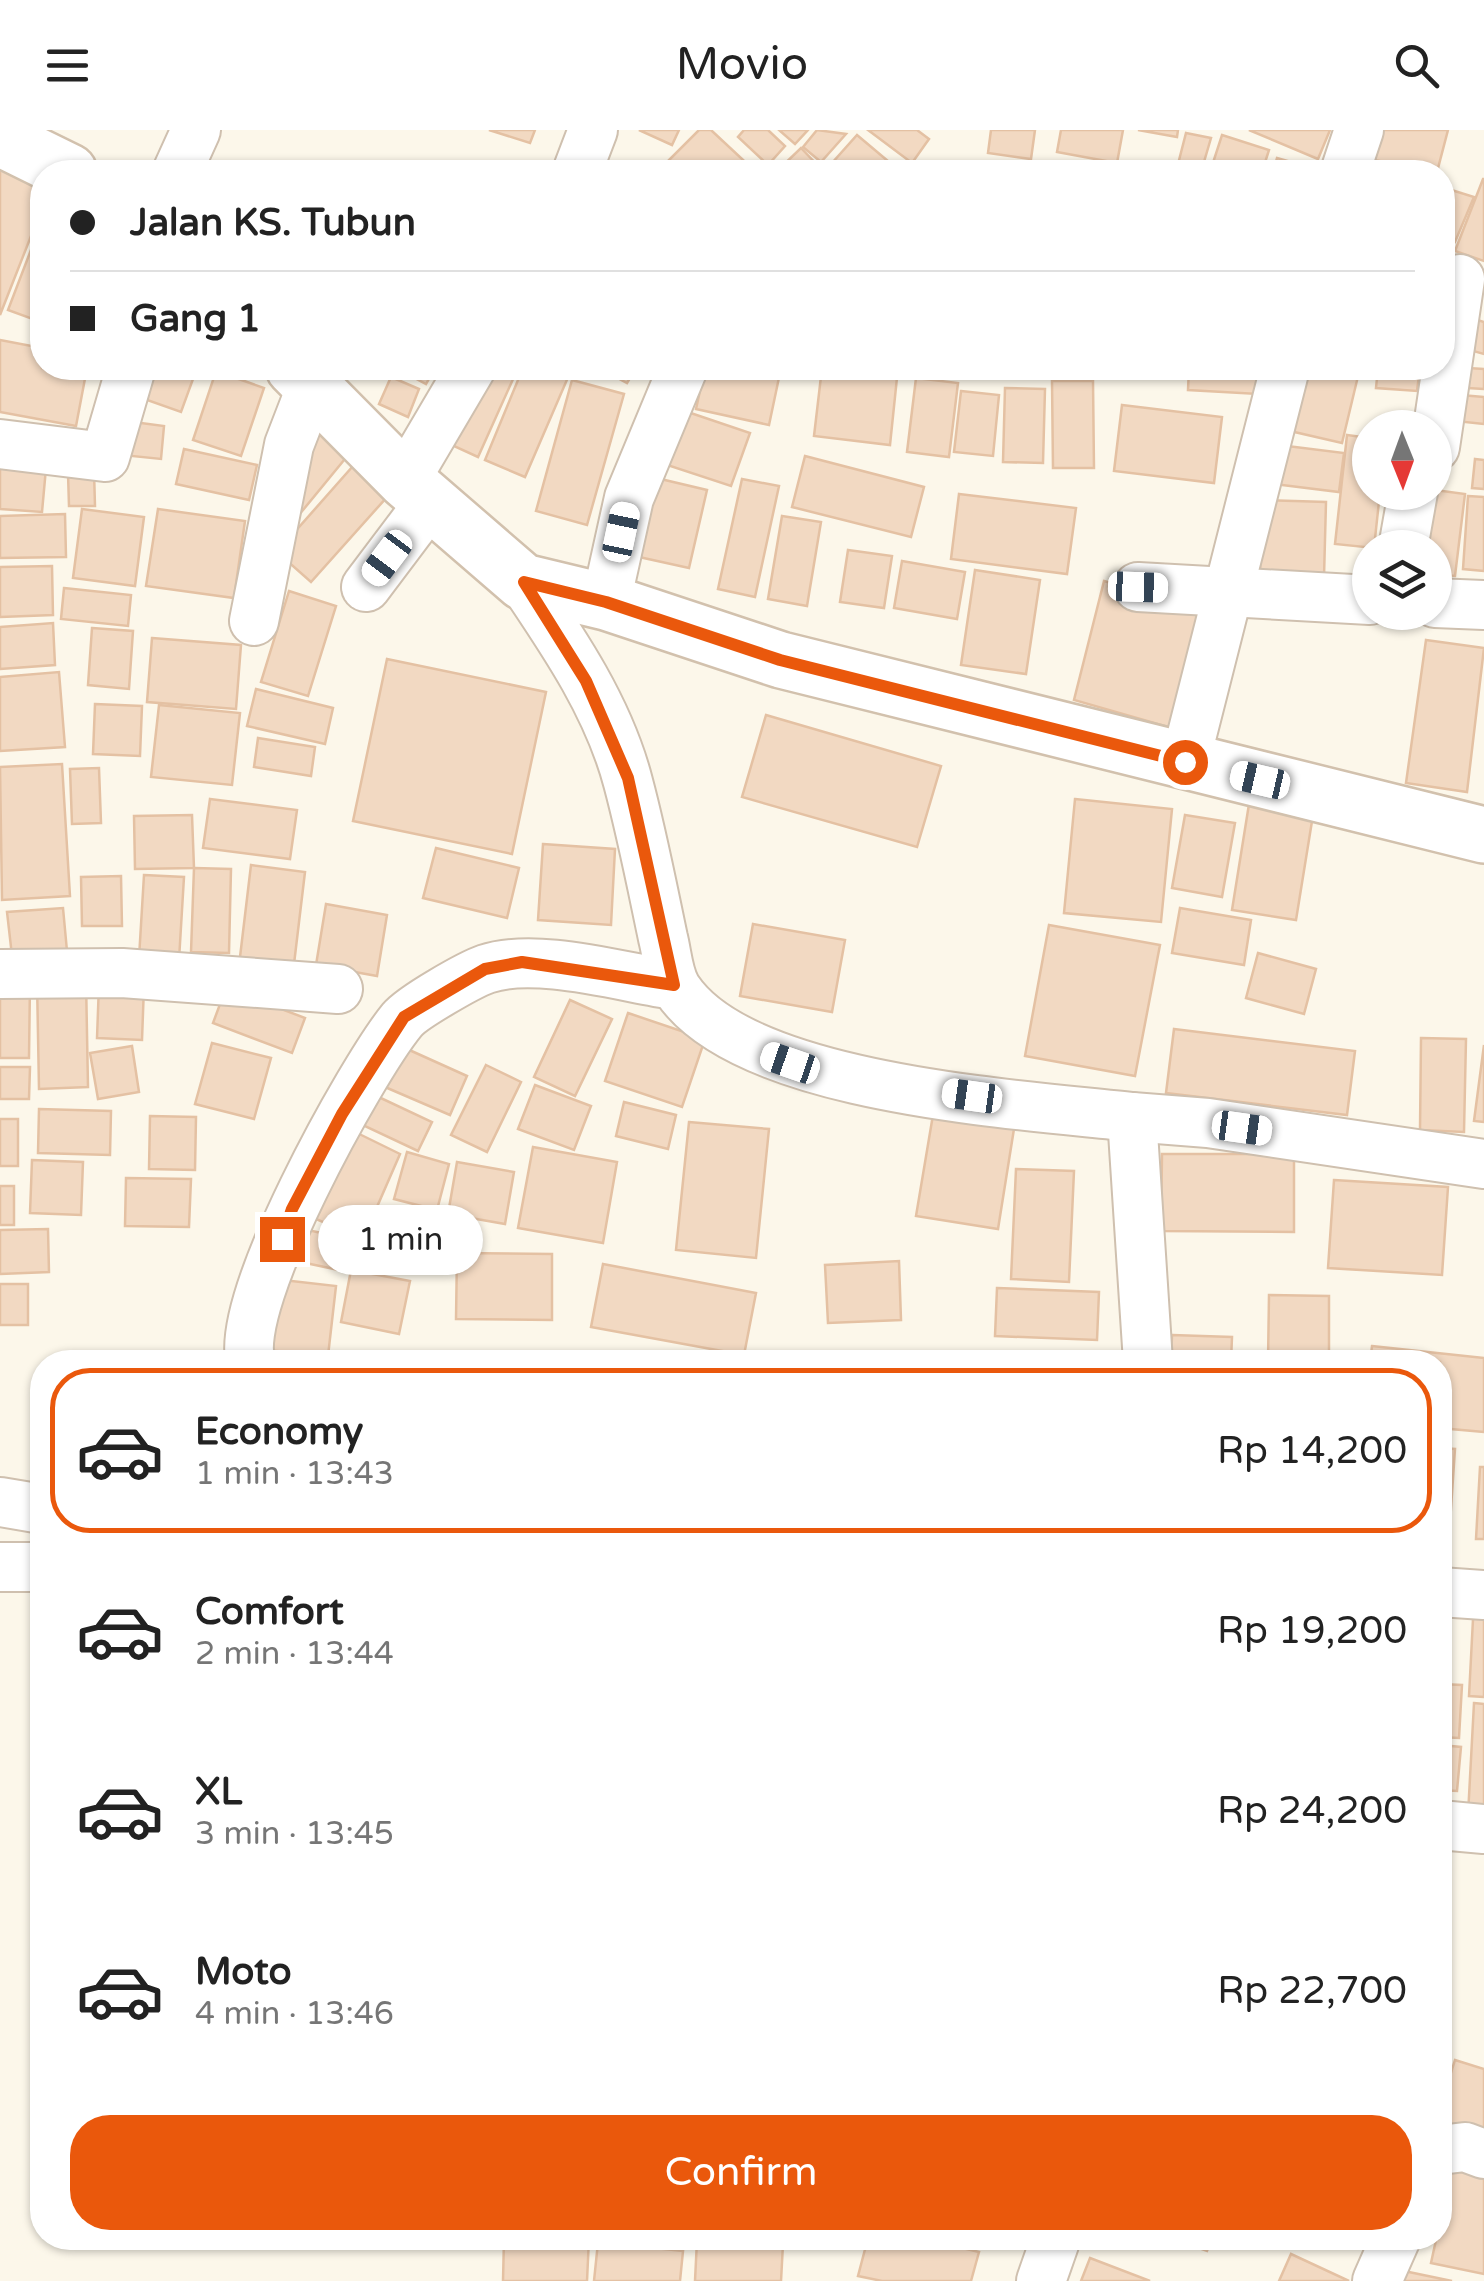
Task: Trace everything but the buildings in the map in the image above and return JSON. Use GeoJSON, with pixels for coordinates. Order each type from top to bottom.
{"type":"FeatureCollection","features":[{"type":"Feature","properties":{"kind":"street"},"geometry":{"type":"LineString","coordinates":[[182,160],[196,130]]}},
{"type":"Feature","properties":{"kind":"street"},"geometry":{"type":"LineString","coordinates":[[581,160],[592,130]]}},
{"type":"Feature","properties":{"kind":"street"},"geometry":{"type":"LineString","coordinates":[[1349,160],[1360,130]]}},
{"type":"Feature","properties":{"kind":"street"},"geometry":{"type":"LineString","coordinates":[[0,138],[44,160]]}},
{"type":"Feature","properties":{"kind":"street"},"geometry":{"type":"LineString","coordinates":[[1455,313],[1460,279]]}},
{"type":"Feature","properties":{"kind":"street"},"geometry":{"type":"LineString","coordinates":[[0,444],[105,457],[127,380]]}},
{"type":"Feature","properties":{"kind":"street"},"geometry":{"type":"LineString","coordinates":[[254,622],[302,380]]}},
{"type":"Feature","properties":{"kind":"street"},"geometry":{"type":"LineString","coordinates":[[304,380],[418,491],[524,582],[586,681],[628,778],[674,985],[720,1032],[790,1063],[871,1082],[1132,1117],[1208,1123],[1484,1164]]}},
{"type":"Feature","properties":{"kind":"street"},"geometry":{"type":"LineString","coordinates":[[366,586],[418,491],[466,380]]}},
{"type":"Feature","properties":{"kind":"street"},"geometry":{"type":"LineString","coordinates":[[606,602],[629,498],[679,380]]}},
{"type":"Feature","properties":{"kind":"street"},"geometry":{"type":"LineString","coordinates":[[1185,762],[1282,380]]}},
{"type":"Feature","properties":{"kind":"street"},"geometry":{"type":"LineString","coordinates":[[1441,410],[1445,380]]}},
{"type":"Feature","properties":{"kind":"street"},"geometry":{"type":"LineString","coordinates":[[524,582],[606,602],[780,660],[1484,834]]}},
{"type":"Feature","properties":{"kind":"street"},"geometry":{"type":"LineString","coordinates":[[1138,587],[1352,599]]}},
{"type":"Feature","properties":{"kind":"street"},"geometry":{"type":"LineString","coordinates":[[1452,604],[1484,605]]}},
{"type":"Feature","properties":{"kind":"street"},"geometry":{"type":"LineString","coordinates":[[251,1350],[250,1330],[292,1209],[342,1114],[404,1017],[485,969],[522,962],[674,985]]}},
{"type":"Feature","properties":{"kind":"street"},"geometry":{"type":"LineString","coordinates":[[0,974],[122,973],[338,989]]}},
{"type":"Feature","properties":{"kind":"street"},"geometry":{"type":"LineString","coordinates":[[1132,1117],[1147,1350]]}},
{"type":"Feature","properties":{"kind":"street"},"geometry":{"type":"LineString","coordinates":[[0,1502],[30,1506]]}},
{"type":"Feature","properties":{"kind":"street"},"geometry":{"type":"LineString","coordinates":[[0,1567],[30,1567]]}},
{"type":"Feature","properties":{"kind":"street"},"geometry":{"type":"LineString","coordinates":[[1452,1593],[1484,1595]]}},
{"type":"Feature","properties":{"kind":"street"},"geometry":{"type":"LineString","coordinates":[[1452,1826],[1484,1829]]}},
{"type":"Feature","properties":{"kind":"street"},"geometry":{"type":"LineString","coordinates":[[1452,2149],[1465,2147],[1484,2154]]}},
{"type":"Feature","properties":{"kind":"street"},"geometry":{"type":"LineString","coordinates":[[1040,2281],[1052,2250]]}},
{"type":"Feature","properties":{"kind":"street"},"geometry":{"type":"LineString","coordinates":[[1377,2281],[1391,2250]]}},
{"type":"Feature","properties":{"kind":"route"},"geometry":{"type":"LineString","coordinates":[[282,1239],[292,1209],[342,1114],[404,1017],[485,969],[522,962],[674,985],[628,778],[586,681],[524,582],[606,602],[780,660],[1185,762]]}}]}
